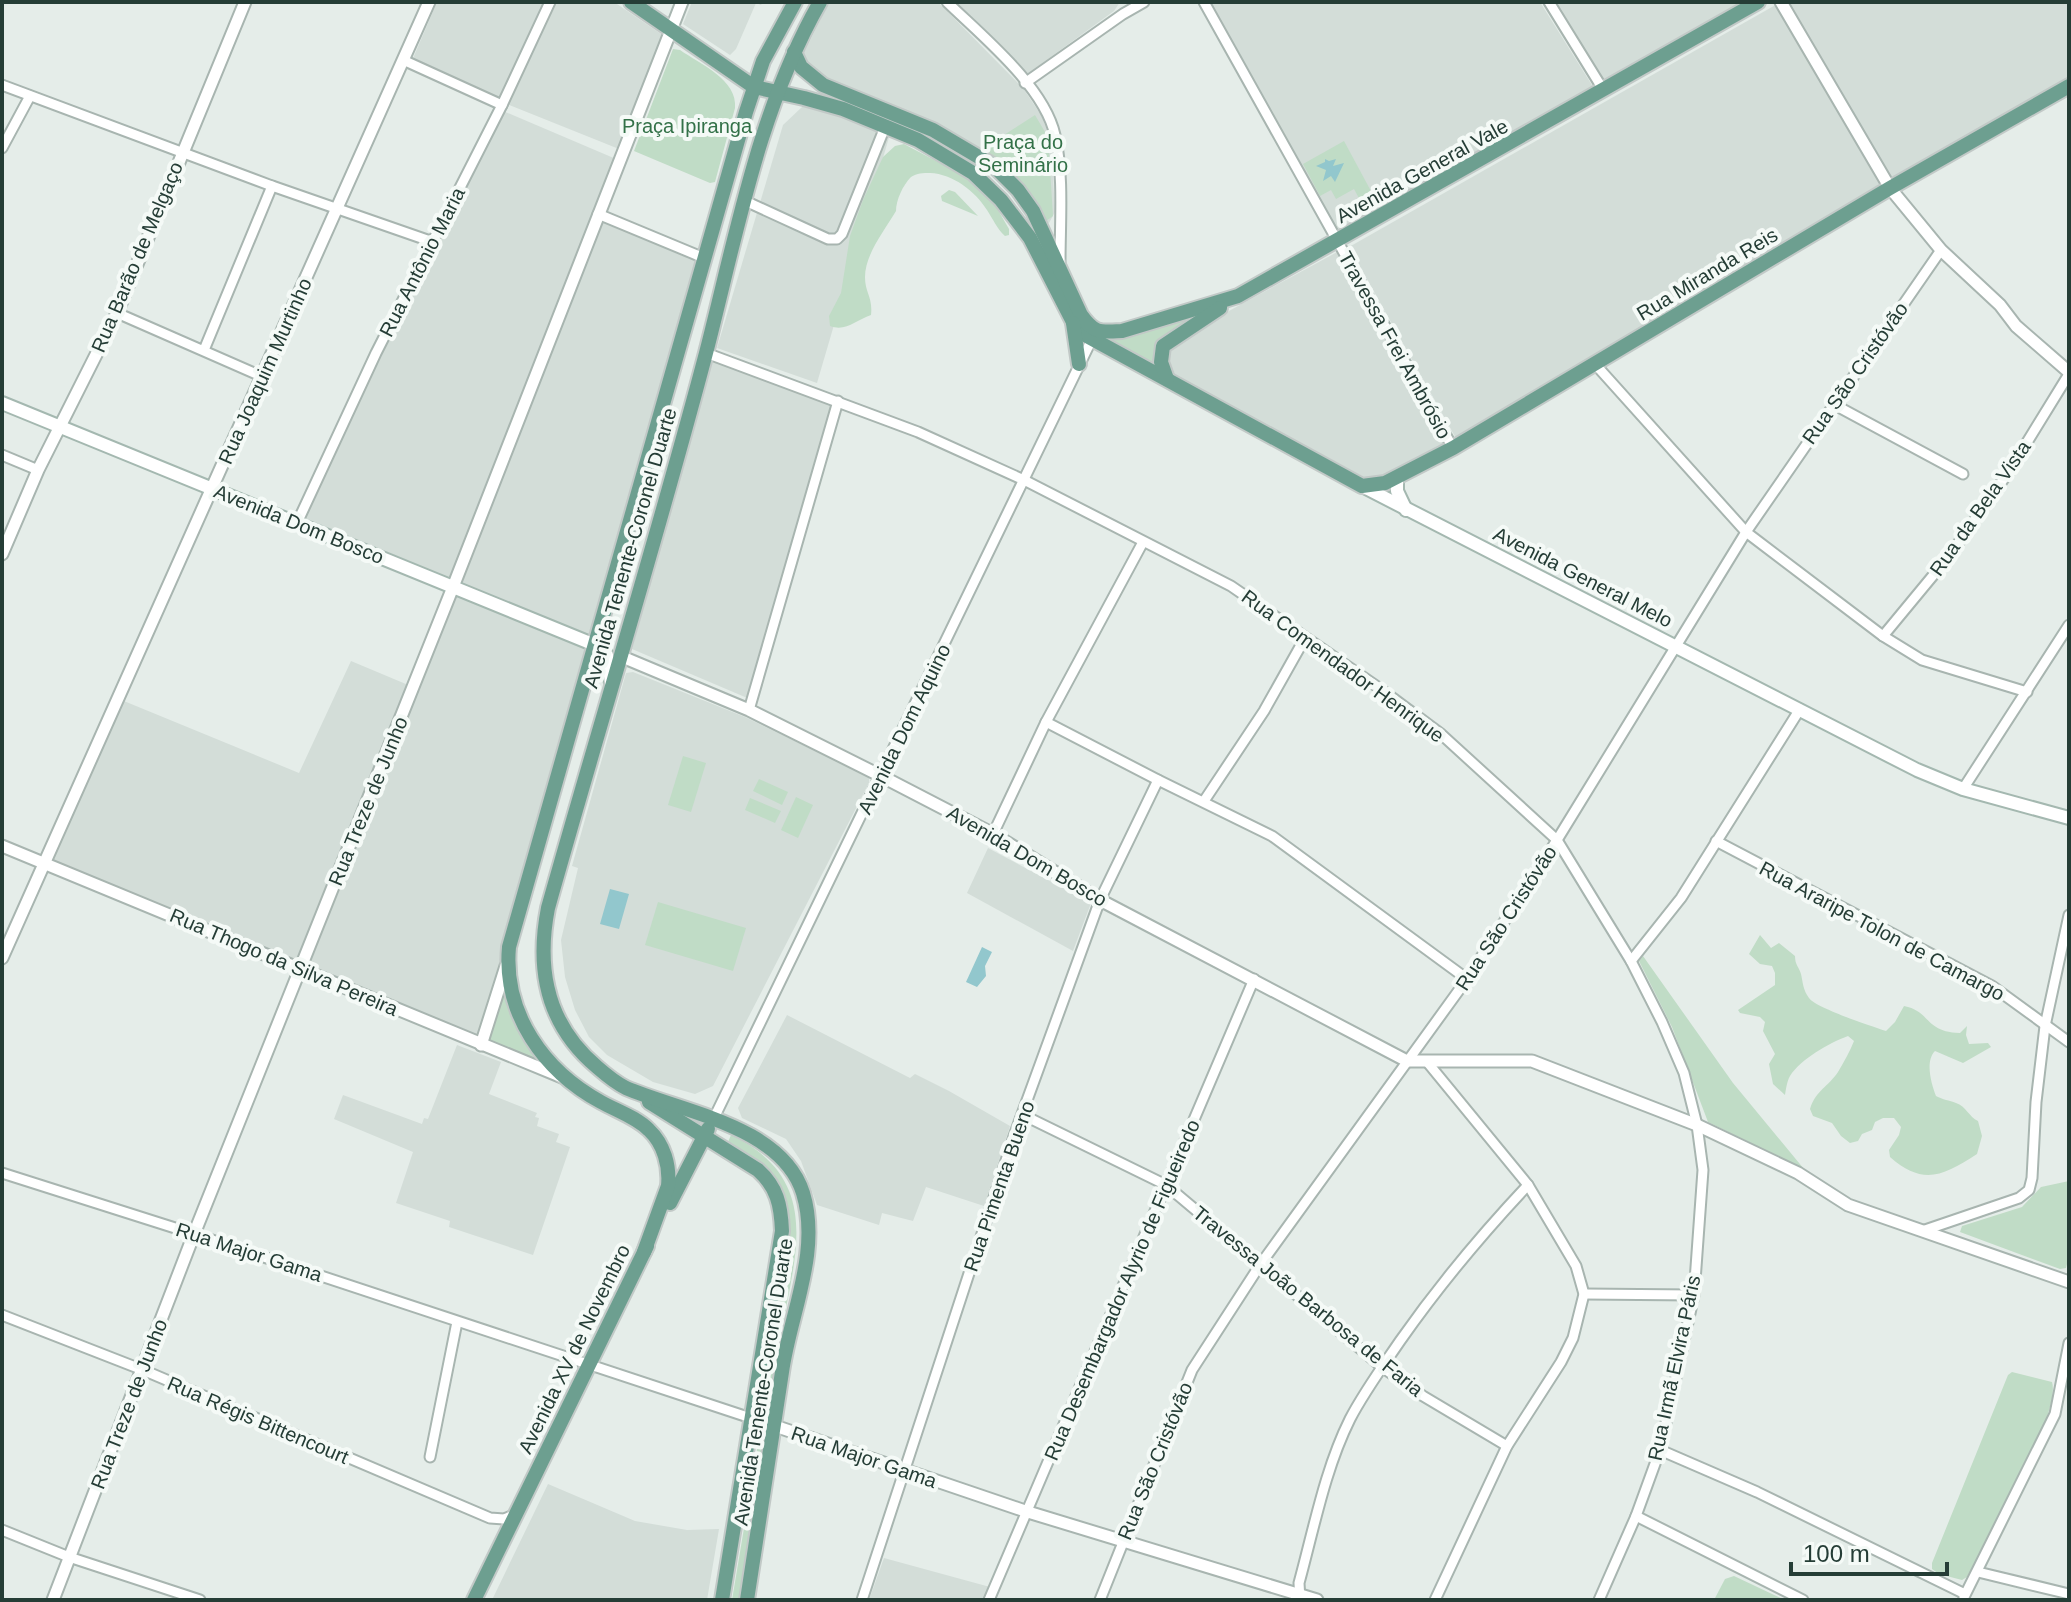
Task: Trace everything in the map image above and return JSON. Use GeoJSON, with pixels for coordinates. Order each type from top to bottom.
{"type":"FeatureCollection","features":[{"type":"Feature","properties":{"kind":"main road"},"geometry":{"type":"LineString","coordinates":[[631,2],[754,87],[843,109],[918,140],[973,173],[1001,200],[1030,238],[1073,322],[1079,364]]}},
{"type":"Feature","properties":{"kind":"main road","name":"Avenida Tenente-Coronel Duarte"},"geometry":{"type":"LineString","coordinates":[[644,1252],[668,1186],[669,1175],[663,1150],[649,1129],[566,1078],[541,1053],[523,1024],[512,992],[508,962],[525,887],[754,87],[763,61],[795,2]]}},
{"type":"Feature","properties":{"kind":"main road","name":"Avenida Tenente-Coronel Duarte"},"geometry":{"type":"LineString","coordinates":[[722,1600],[782,1231],[781,1207],[772,1182],[758,1170],[625,1087],[588,1060],[571,1042],[550,1002],[543,978],[542,949],[548,908],[706,353],[743,200],[776,93],[820,2]]}},
{"type":"Feature","properties":{"kind":"main road","name":"Avenida General Vale"},"geometry":{"type":"LineString","coordinates":[[1092,333],[1122,331],[1238,296],[1758,2]]}},
{"type":"Feature","properties":{"kind":"main road"},"geometry":{"type":"LineString","coordinates":[[794,52],[801,67],[823,85],[933,130],[984,159],[1018,190],[1044,230],[1075,304],[1092,333]]}},
{"type":"Feature","properties":{"kind":"main road","name":"Rua Miranda Reis"},"geometry":{"type":"LineString","coordinates":[[1362,486],[1385,483],[1453,448],[1890,188],[2069,86]]}},
{"type":"Feature","properties":{"kind":"main road"},"geometry":{"type":"LineString","coordinates":[[1167,379],[1161,362],[1163,346],[1238,296]]}},
{"type":"Feature","properties":{"kind":"main road","name":"Avenida General Melo"},"geometry":{"type":"LineString","coordinates":[[1073,322],[1167,379],[1406,510],[1917,770],[1963,789],[2069,818]]}},
{"type":"Feature","properties":{"kind":"main road","name":"Avenida Dom Bosco"},"geometry":{"type":"LineString","coordinates":[[2,403],[595,645]]}},
{"type":"Feature","properties":{"kind":"main road"},"geometry":{"type":"LineString","coordinates":[[1397,477],[1397,491],[1406,510]]}},
{"type":"Feature","properties":{"kind":"main road"},"geometry":{"type":"LineString","coordinates":[[595,645],[607,655],[611,685]]}},
{"type":"Feature","properties":{"kind":"main road","name":"Avenida Tenente-Coronel Duarte"},"geometry":{"type":"LineString","coordinates":[[625,1087],[714,1118],[776,1153],[788,1163],[803,1192],[808,1249],[782,1369],[747,1600]]}},
{"type":"Feature","properties":{"kind":"main road","name":"Avenida XV de Novembro"},"geometry":{"type":"LineString","coordinates":[[474,1600],[587,1365],[714,1118]]}},
{"type":"Feature","properties":{"kind":"main road"},"geometry":{"type":"LineString","coordinates":[[767,1327],[782,1369]]}},
{"type":"Feature","properties":{"kind":"street","name":"Rua Barão de Melgaço"},"geometry":{"type":"LineString","coordinates":[[2,554],[38,470],[117,313],[245,2]]}},
{"type":"Feature","properties":{"kind":"street","name":"Rua Joaquim Murtinho"},"geometry":{"type":"LineString","coordinates":[[2,958],[429,2]]}},
{"type":"Feature","properties":{"kind":"street","name":"Rua Antônio Maria"},"geometry":{"type":"LineString","coordinates":[[297,523],[376,353],[502,105],[550,2]]}},
{"type":"Feature","properties":{"kind":"street","name":"Rua Treze de Junho"},"geometry":{"type":"LineString","coordinates":[[53,1600],[194,1234],[453,587],[682,2]]}},
{"type":"Feature","properties":{"kind":"street"},"geometry":{"type":"LineString","coordinates":[[947,2],[1025,83],[1043,107],[1054,132],[1060,264]]}},
{"type":"Feature","properties":{"kind":"street"},"geometry":{"type":"LineString","coordinates":[[1123,14],[1130,2]]}},
{"type":"Feature","properties":{"kind":"street"},"geometry":{"type":"LineString","coordinates":[[1025,83],[1144,2]]}},
{"type":"Feature","properties":{"kind":"street","name":"Travessa Frei Ambrósio"},"geometry":{"type":"LineString","coordinates":[[1204,2],[1453,448]]}},
{"type":"Feature","properties":{"kind":"street"},"geometry":{"type":"LineString","coordinates":[[1549,2],[1604,91]]}},
{"type":"Feature","properties":{"kind":"street"},"geometry":{"type":"LineString","coordinates":[[1781,2],[1890,188],[1941,250],[2000,305],[2016,326],[2069,373]]}},
{"type":"Feature","properties":{"kind":"street"},"geometry":{"type":"LineString","coordinates":[[403,60],[502,105]]}},
{"type":"Feature","properties":{"kind":"street"},"geometry":{"type":"LineString","coordinates":[[2,85],[335,209],[433,242]]}},
{"type":"Feature","properties":{"kind":"street"},"geometry":{"type":"LineString","coordinates":[[2,148],[30,96]]}},
{"type":"Feature","properties":{"kind":"street"},"geometry":{"type":"LineString","coordinates":[[743,200],[828,239],[837,239],[842,234],[885,127]]}},
{"type":"Feature","properties":{"kind":"street"},"geometry":{"type":"LineString","coordinates":[[204,350],[272,186]]}},
{"type":"Feature","properties":{"kind":"street"},"geometry":{"type":"LineString","coordinates":[[1030,238],[1056,220],[1060,212]]}},
{"type":"Feature","properties":{"kind":"street"},"geometry":{"type":"LineString","coordinates":[[598,214],[704,258]]}},
{"type":"Feature","properties":{"kind":"street","name":"Rua São Cristóvão"},"geometry":{"type":"LineString","coordinates":[[1100,1600],[1192,1370],[1260,1265],[1467,979],[1557,840],[1746,532],[1941,250]]}},
{"type":"Feature","properties":{"kind":"street"},"geometry":{"type":"LineString","coordinates":[[117,313],[263,377]]}},
{"type":"Feature","properties":{"kind":"street","name":"Avenida Dom Aquino"},"geometry":{"type":"LineString","coordinates":[[714,1118],[1024,480],[1092,333]]}},
{"type":"Feature","properties":{"kind":"street","name":"Rua Comendador Henrique"},"geometry":{"type":"LineString","coordinates":[[706,353],[918,432],[1024,480],[1231,586],[1441,734],[1557,840],[1631,961],[1662,1022],[1684,1073],[1697,1125]]}},
{"type":"Feature","properties":{"kind":"street"},"geometry":{"type":"LineString","coordinates":[[1595,364],[1746,532],[1883,636],[1922,660],[2027,692]]}},
{"type":"Feature","properties":{"kind":"street","name":"Rua da Bela Vista"},"geometry":{"type":"LineString","coordinates":[[1883,636],[1950,555],[1993,494],[2069,373]]}},
{"type":"Feature","properties":{"kind":"street"},"geometry":{"type":"LineString","coordinates":[[749,710],[838,401]]}},
{"type":"Feature","properties":{"kind":"street"},"geometry":{"type":"LineString","coordinates":[[1833,404],[1963,474]]}},
{"type":"Feature","properties":{"kind":"street"},"geometry":{"type":"LineString","coordinates":[[2,455],[38,470]]}},
{"type":"Feature","properties":{"kind":"street"},"geometry":{"type":"LineString","coordinates":[[993,834],[1046,722],[1143,542]]}},
{"type":"Feature","properties":{"kind":"street"},"geometry":{"type":"LineString","coordinates":[[1963,789],[2069,625]]}},
{"type":"Feature","properties":{"kind":"street"},"geometry":{"type":"LineString","coordinates":[[1204,801],[1264,711],[1305,638]]}},
{"type":"Feature","properties":{"kind":"street","name":"Avenida Dom Bosco"},"geometry":{"type":"LineString","coordinates":[[620,656],[749,710],[881,776],[993,834],[1100,900],[1407,1061],[1532,1061],[1697,1125]]}},
{"type":"Feature","properties":{"kind":"street"},"geometry":{"type":"LineString","coordinates":[[1631,961],[1681,898],[1800,709]]}},
{"type":"Feature","properties":{"kind":"street"},"geometry":{"type":"LineString","coordinates":[[1046,722],[1272,836],[1467,979]]}},
{"type":"Feature","properties":{"kind":"street","name":"Rua Pimenta Bueno"},"geometry":{"type":"LineString","coordinates":[[862,1600],[1014,1136],[1100,900],[1158,780]]}},
{"type":"Feature","properties":{"kind":"street","name":"Rua Araripe Tolon de Camargo"},"geometry":{"type":"LineString","coordinates":[[1716,841],[1992,986],[2069,1042]]}},
{"type":"Feature","properties":{"kind":"street","name":"Rua Thogo da Silva Pereira"},"geometry":{"type":"LineString","coordinates":[[2,846],[566,1078]]}},
{"type":"Feature","properties":{"kind":"street"},"geometry":{"type":"LineString","coordinates":[[1925,1230],[2019,1198],[2029,1190],[2045,1026],[2069,915]]}},
{"type":"Feature","properties":{"kind":"street","name":"Avenida Tenente-Coronel Duarte"},"geometry":{"type":"LineString","coordinates":[[481,1045],[508,962]]}},
{"type":"Feature","properties":{"kind":"street","name":"Rua Desembargador Alyrio de Figueiredo"},"geometry":{"type":"LineString","coordinates":[[989,1600],[1254,979]]}},
{"type":"Feature","properties":{"kind":"street"},"geometry":{"type":"LineString","coordinates":[[1428,1063],[1528,1185],[1576,1266],[1584,1294],[1573,1338],[1507,1446],[1435,1600]]}},
{"type":"Feature","properties":{"kind":"street","name":"Travessa João Barbosa de Faria"},"geometry":{"type":"LineString","coordinates":[[1023,1115],[1166,1185],[1382,1367],[1423,1396],[1507,1446]]}},
{"type":"Feature","properties":{"kind":"street"},"geometry":{"type":"LineString","coordinates":[[1697,1125],[1798,1173],[1848,1205],[2069,1282]]}},
{"type":"Feature","properties":{"kind":"street","name":"Rua Irmã Elvira Páris"},"geometry":{"type":"LineString","coordinates":[[1599,1600],[1636,1516],[1660,1450],[1694,1295],[1703,1170],[1697,1125]]}},
{"type":"Feature","properties":{"kind":"street","name":"Rua Major Gama"},"geometry":{"type":"LineString","coordinates":[[2,1173],[752,1418],[1028,1512],[1300,1598],[1317,1600]]}},
{"type":"Feature","properties":{"kind":"street"},"geometry":{"type":"LineString","coordinates":[[1300,1598],[1299,1583],[1329,1474],[1350,1419],[1382,1367],[1448,1275],[1528,1185]]}},
{"type":"Feature","properties":{"kind":"street"},"geometry":{"type":"LineString","coordinates":[[1584,1294],[1694,1295]]}},
{"type":"Feature","properties":{"kind":"street","name":"Rua Régis Bittencourt"},"geometry":{"type":"LineString","coordinates":[[2,1315],[143,1370],[490,1518],[504,1519],[514,1515]]}},
{"type":"Feature","properties":{"kind":"street"},"geometry":{"type":"LineString","coordinates":[[430,1457],[457,1322]]}},
{"type":"Feature","properties":{"kind":"street"},"geometry":{"type":"LineString","coordinates":[[1660,1450],[1757,1492],[1964,1597],[2055,1414],[2069,1343]]}},
{"type":"Feature","properties":{"kind":"street"},"geometry":{"type":"LineString","coordinates":[[1636,1516],[1803,1600]]}},
{"type":"Feature","properties":{"kind":"street"},"geometry":{"type":"LineString","coordinates":[[2,1530],[69,1557],[200,1600]]}},
{"type":"Feature","properties":{"kind":"street"},"geometry":{"type":"LineString","coordinates":[[1978,1572],[2069,1594]]}},
{"type":"Feature","properties":{"kind":"shaded area"},"geometry":{"type":"Polygon","coordinates":[[[437,2],[546,2],[498,100],[411,63],[437,2]]]}},
{"type":"Feature","properties":{"kind":"shaded area"},"geometry":{"type":"Polygon","coordinates":[[[556,2],[614,2],[664,36],[619,149],[507,104],[556,2]]]}},
{"type":"Feature","properties":{"kind":"shaded area"},"geometry":{"type":"Polygon","coordinates":[[[692,2],[763,2],[761,5],[756,3],[736,49],[730,55],[683,24],[692,2]]]}},
{"type":"Feature","properties":{"kind":"shaded area"},"geometry":{"type":"Polygon","coordinates":[[[829,2],[938,2],[1023,88],[1041,115],[1051,139],[1055,212],[1049,223],[1043,224],[1005,173],[813,74],[801,59],[829,2]]]}},
{"type":"Feature","properties":{"kind":"shaded area"},"geometry":{"type":"Polygon","coordinates":[[[954,2],[1120,2],[1114,11],[1026,75],[954,2]]]}},
{"type":"Feature","properties":{"kind":"shaded area"},"geometry":{"type":"Polygon","coordinates":[[[1210,2],[1540,2],[1595,90],[1338,234],[1210,2]]]}},
{"type":"Feature","properties":{"kind":"shaded area"},"geometry":{"type":"Polygon","coordinates":[[[1552,2],[1744,2],[1603,82],[1552,2]]]}},
{"type":"Feature","properties":{"kind":"shaded area"},"geometry":{"type":"Polygon","coordinates":[[[1789,2],[2069,2],[2069,80],[1893,184],[1789,2]]]}},
{"type":"Feature","properties":{"kind":"shaded area"},"geometry":{"type":"Polygon","coordinates":[[[1779,3],[1884,191],[1457,440],[1349,247],[1779,3]]]}},
{"type":"Feature","properties":{"kind":"shaded area"},"geometry":{"type":"Polygon","coordinates":[[[821,106],[890,134],[817,383],[717,348],[783,125],[802,107],[821,106]]]}},
{"type":"Feature","properties":{"kind":"shaded area"},"geometry":{"type":"Polygon","coordinates":[[[503,111],[616,159],[452,579],[305,518],[395,326],[503,111]]]}},
{"type":"Feature","properties":{"kind":"shaded area"},"geometry":{"type":"Polygon","coordinates":[[[602,218],[699,260],[593,638],[460,584],[602,218]]]}},
{"type":"Feature","properties":{"kind":"shaded area"},"geometry":{"type":"Polygon","coordinates":[[[1339,251],[1449,447],[1377,484],[1170,373],[1166,349],[1172,342],[1339,251]]]}},
{"type":"Feature","properties":{"kind":"shaded area"},"geometry":{"type":"Polygon","coordinates":[[[714,356],[836,407],[752,700],[632,649],[714,356]]]}},
{"type":"Feature","properties":{"kind":"shaded area"},"geometry":{"type":"Polygon","coordinates":[[[456,594],[589,648],[479,1039],[307,966],[456,594]]]}},
{"type":"Feature","properties":{"kind":"shaded area"},"geometry":{"type":"Polygon","coordinates":[[[351,661],[413,687],[301,968],[45,865],[119,699],[299,773],[351,661]]]}},
{"type":"Feature","properties":{"kind":"shaded area"},"geometry":{"type":"Polygon","coordinates":[[[633,672],[745,717],[869,777],[869,783],[713,1086],[695,1094],[653,1082],[607,1055],[589,1037],[575,1010],[565,977],[561,940],[578,868],[572,866],[626,673],[633,672]]]}},
{"type":"Feature","properties":{"kind":"shaded area"},"geometry":{"type":"Polygon","coordinates":[[[988,848],[1091,903],[1073,951],[967,893],[988,848]]]}},
{"type":"Feature","properties":{"kind":"shaded area"},"geometry":{"type":"Polygon","coordinates":[[[787,1015],[910,1078],[915,1074],[1010,1126],[984,1206],[926,1187],[913,1221],[882,1213],[879,1225],[817,1205],[801,1161],[786,1139],[742,1118],[738,1108],[787,1015]]]}},
{"type":"Feature","properties":{"kind":"shaded area"},"geometry":{"type":"Polygon","coordinates":[[[457,1045],[501,1062],[489,1094],[537,1113],[537,1126],[559,1134],[556,1142],[570,1147],[533,1255],[449,1227],[450,1221],[396,1203],[413,1152],[334,1119],[343,1095],[422,1124],[424,1118],[428,1119],[457,1045]]]}},
{"type":"Feature","properties":{"kind":"shaded area"},"geometry":{"type":"Polygon","coordinates":[[[548,1484],[635,1521],[687,1530],[719,1529],[707,1600],[492,1600],[548,1484]]]}},
{"type":"Feature","properties":{"kind":"shaded area"},"geometry":{"type":"Polygon","coordinates":[[[884,1558],[990,1587],[984,1600],[869,1600],[884,1558]]]}},
{"type":"Feature","properties":{"kind":"green space","name":"Praça Ipiranga"},"geometry":{"type":"Polygon","coordinates":[[[673,49],[680,50],[716,74],[734,98],[735,108],[715,182],[710,183],[634,151],[673,49]]]}},
{"type":"Feature","properties":{"kind":"green space","name":"Praça do Seminário"},"geometry":{"type":"Polygon","coordinates":[[[1035,115],[1048,137],[1053,216],[1046,221],[982,149],[1035,115]]]}},
{"type":"Feature","properties":{"kind":"green space"},"geometry":{"type":"Polygon","coordinates":[[[1344,141],[1379,206],[1367,213],[1354,189],[1336,199],[1331,190],[1320,196],[1303,164],[1344,141]]]}},
{"type":"Feature","properties":{"kind":"green space"},"geometry":{"type":"Polygon","coordinates":[[[904,144],[970,179],[991,198],[1009,229],[1009,235],[1002,233],[982,203],[963,185],[939,174],[913,176],[903,188],[896,211],[868,260],[865,277],[871,315],[846,326],[830,326],[829,316],[841,293],[850,236],[863,200],[883,157],[895,146],[904,144]]]}},
{"type":"Feature","properties":{"kind":"green space"},"geometry":{"type":"Polygon","coordinates":[[[949,190],[955,192],[978,216],[942,201],[941,196],[949,190]]]}},
{"type":"Feature","properties":{"kind":"green space"},"geometry":{"type":"Polygon","coordinates":[[[1194,319],[1156,365],[1106,344],[1106,339],[1194,319]]]}},
{"type":"Feature","properties":{"kind":"green space"},"geometry":{"type":"Polygon","coordinates":[[[683,756],[706,763],[691,812],[668,805],[683,756]]]}},
{"type":"Feature","properties":{"kind":"green space"},"geometry":{"type":"Polygon","coordinates":[[[759,779],[788,792],[782,805],[753,791],[759,779]]]}},
{"type":"Feature","properties":{"kind":"green space"},"geometry":{"type":"Polygon","coordinates":[[[796,797],[813,805],[798,838],[781,830],[796,797]]]}},
{"type":"Feature","properties":{"kind":"green space"},"geometry":{"type":"Polygon","coordinates":[[[750,798],[781,811],[775,823],[745,810],[750,798]]]}},
{"type":"Feature","properties":{"kind":"green space"},"geometry":{"type":"Polygon","coordinates":[[[658,902],[746,928],[733,971],[645,945],[658,902]]]}},
{"type":"Feature","properties":{"kind":"green space"},"geometry":{"type":"Polygon","coordinates":[[[1760,935],[1771,948],[1779,943],[1795,956],[1807,995],[1822,1007],[1886,1031],[1904,1006],[1919,1012],[1948,1032],[1960,1033],[1967,1026],[1969,1044],[1988,1043],[1991,1047],[1963,1063],[1935,1051],[1930,1060],[1936,1096],[1959,1104],[1978,1121],[1982,1136],[1977,1154],[1954,1168],[1923,1175],[1890,1157],[1889,1150],[1901,1127],[1894,1118],[1875,1122],[1872,1130],[1850,1143],[1832,1123],[1813,1116],[1810,1109],[1813,1103],[1838,1072],[1854,1041],[1848,1036],[1824,1047],[1801,1064],[1789,1078],[1785,1095],[1773,1084],[1769,1064],[1775,1054],[1763,1031],[1765,1022],[1760,1017],[1738,1010],[1775,985],[1772,966],[1760,964],[1749,954],[1760,935]]]}},
{"type":"Feature","properties":{"kind":"green space"},"geometry":{"type":"Polygon","coordinates":[[[1643,956],[1733,1083],[1804,1169],[1708,1122],[1672,1027],[1639,961],[1643,956]]]}},
{"type":"Feature","properties":{"kind":"green space"},"geometry":{"type":"Polygon","coordinates":[[[505,994],[508,995],[547,1067],[486,1043],[505,994]]]}},
{"type":"Feature","properties":{"kind":"green space"},"geometry":{"type":"Polygon","coordinates":[[[731,1135],[761,1154],[781,1175],[792,1199],[796,1226],[795,1254],[779,1344],[775,1317],[787,1240],[786,1204],[780,1188],[768,1174],[728,1142],[731,1135]]]}},
{"type":"Feature","properties":{"kind":"green space"},"geometry":{"type":"Polygon","coordinates":[[[2069,1181],[2069,1256],[2066,1268],[2060,1269],[1960,1232],[1962,1226],[2022,1207],[2041,1187],[2069,1181]]]}},
{"type":"Feature","properties":{"kind":"green space"},"geometry":{"type":"Polygon","coordinates":[[[771,1354],[775,1371],[767,1415],[759,1413],[771,1354]]]}},
{"type":"Feature","properties":{"kind":"green space"},"geometry":{"type":"Polygon","coordinates":[[[2012,1372],[2052,1382],[2052,1398],[2046,1421],[2005,1509],[1967,1577],[1962,1580],[1939,1574],[1932,1569],[1932,1563],[2008,1375],[2012,1372]]]}},
{"type":"Feature","properties":{"kind":"green space"},"geometry":{"type":"Polygon","coordinates":[[[764,1430],[767,1433],[740,1600],[732,1600],[760,1432],[764,1430]]]}},
{"type":"Feature","properties":{"kind":"green space"},"geometry":{"type":"Polygon","coordinates":[[[1734,1576],[1785,1600],[1714,1600],[1725,1579],[1734,1576]]]}},
{"type":"Feature","properties":{"kind":"water"},"geometry":{"type":"Polygon","coordinates":[[[1325,159],[1336,159],[1333,166],[1344,163],[1335,182],[1331,176],[1323,181],[1326,170],[1316,166],[1325,159]]]}},
{"type":"Feature","properties":{"kind":"water"},"geometry":{"type":"Polygon","coordinates":[[[610,889],[629,894],[619,929],[600,924],[610,889]]]}},
{"type":"Feature","properties":{"kind":"water"},"geometry":{"type":"Polygon","coordinates":[[[982,947],[992,952],[985,966],[986,976],[977,987],[966,982],[982,947]]]}}]}
